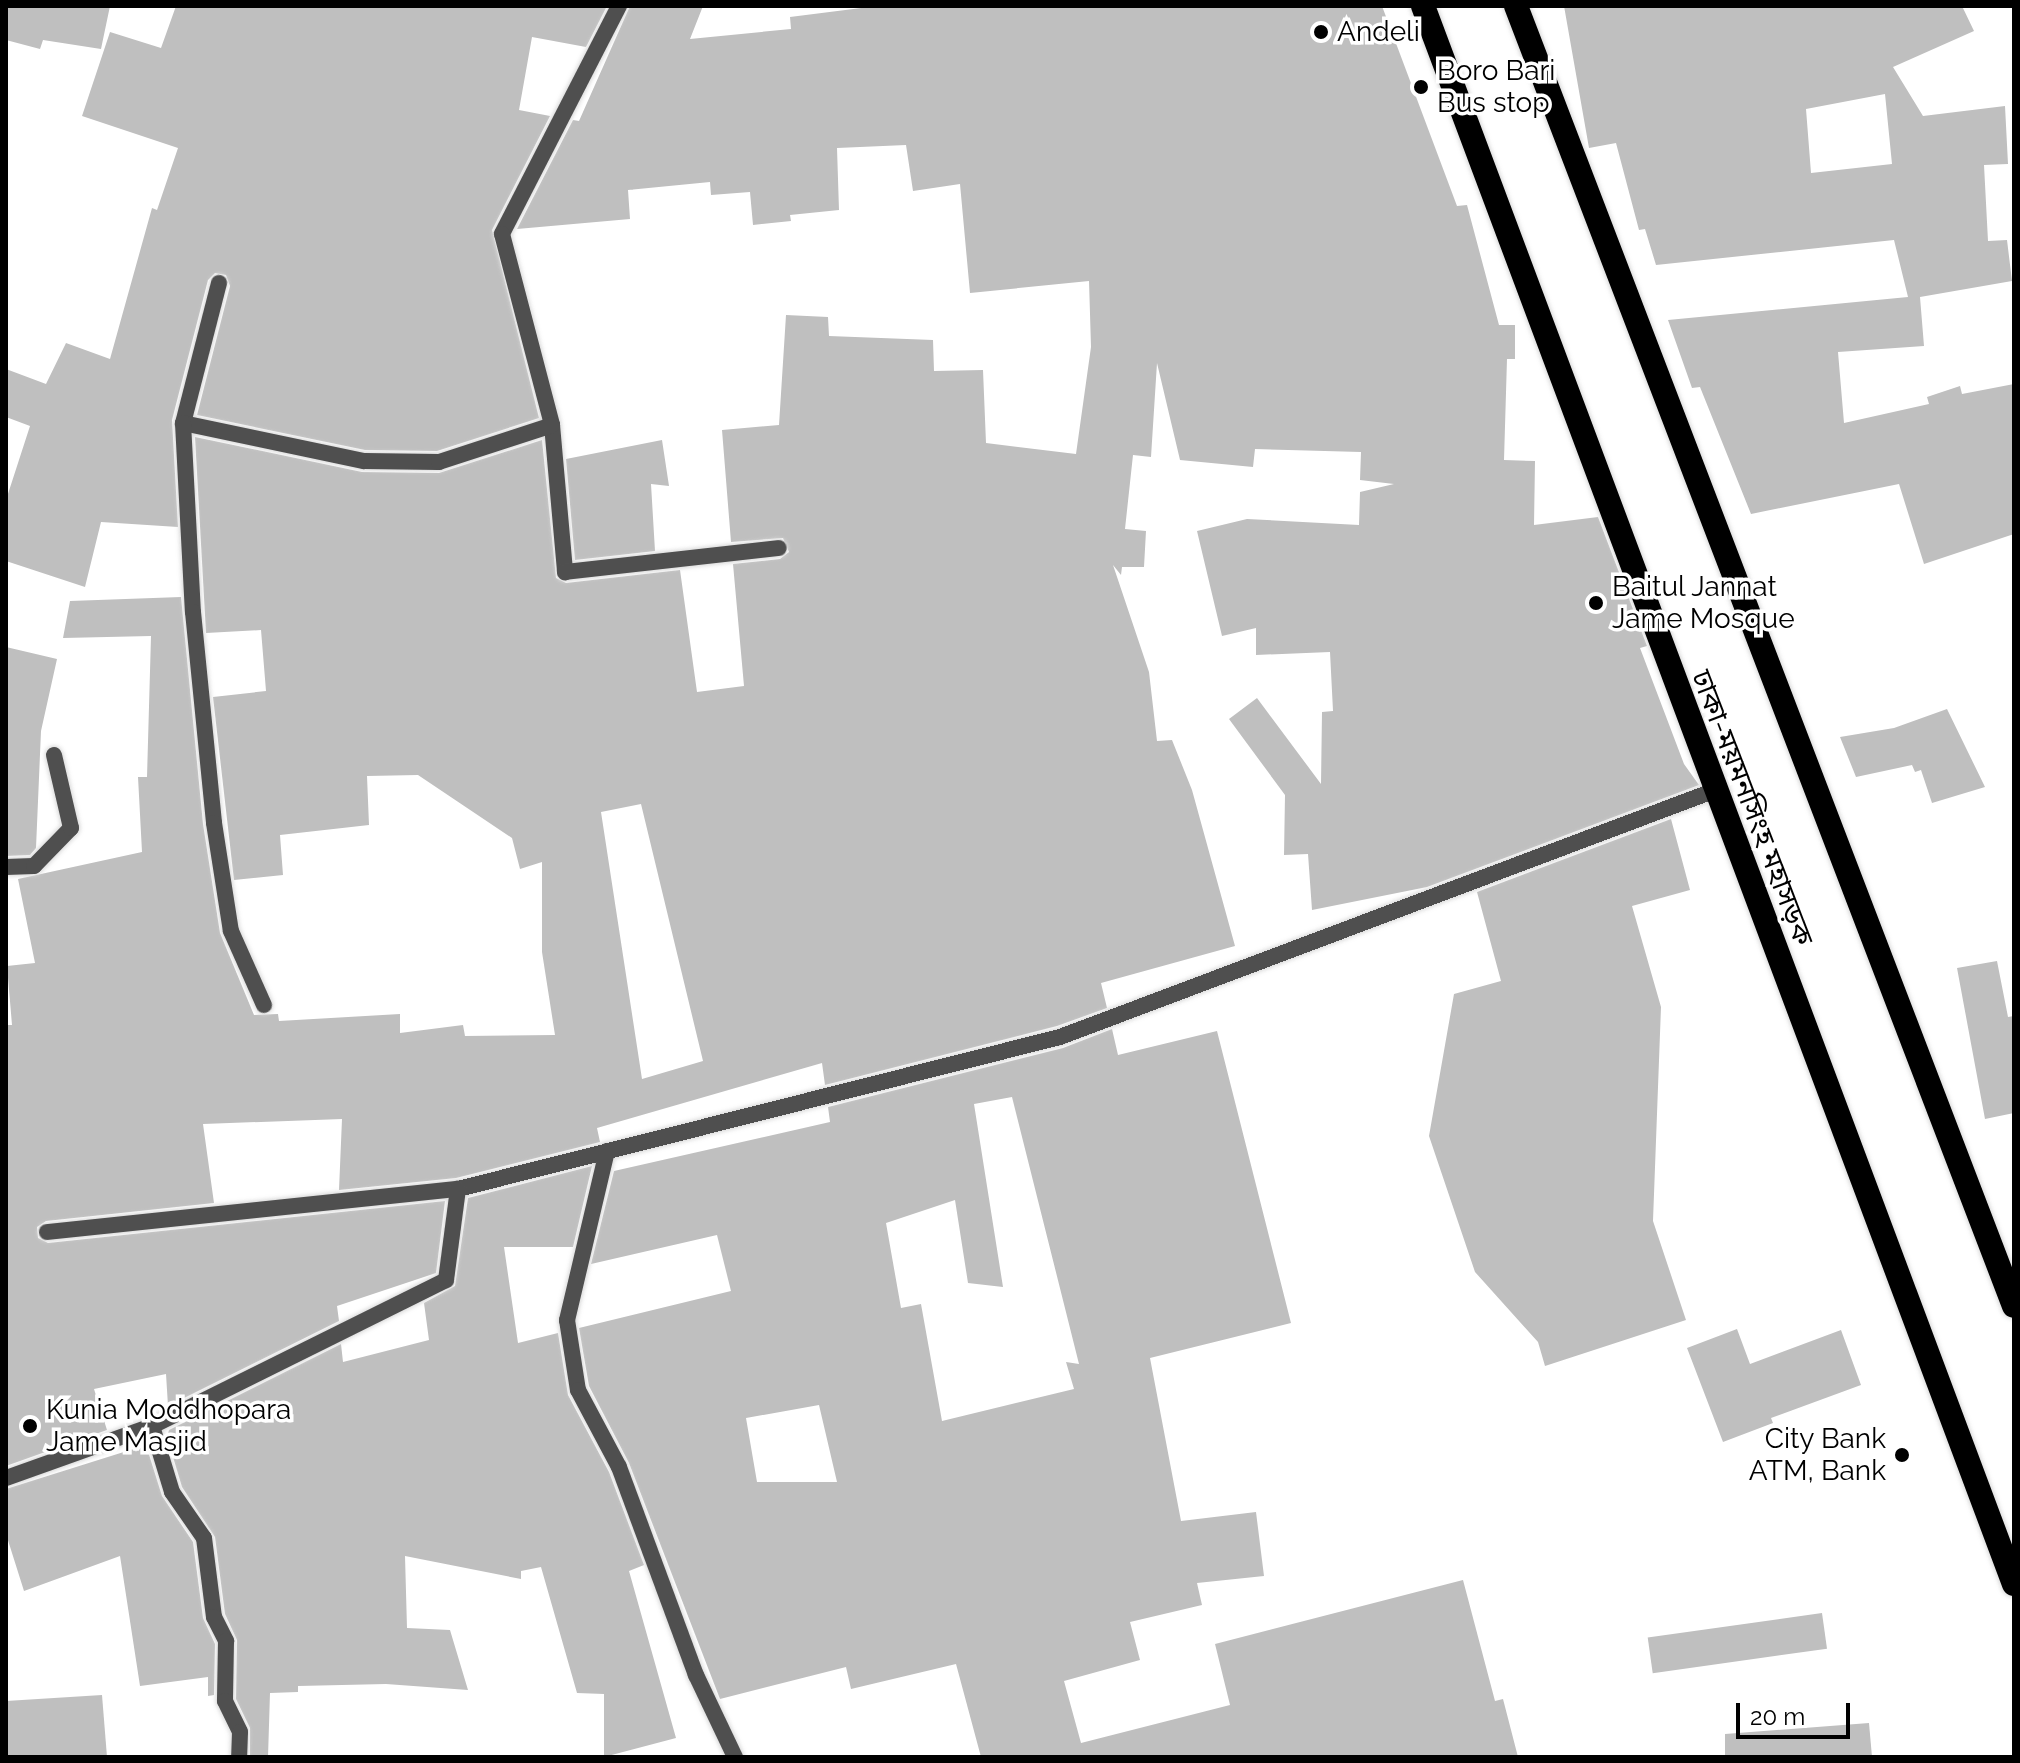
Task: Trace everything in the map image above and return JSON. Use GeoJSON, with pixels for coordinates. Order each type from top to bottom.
{"type":"FeatureCollection","features":[{"type":"Feature","properties":{"kind":"highway","name":"ঢাকা-ময়মনসিংহ মহাসড়ক"},"geometry":{"type":"LineString","coordinates":[[1423,6],[1713,791],[2014,1584]]}},
{"type":"Feature","properties":{"kind":"highway"},"geometry":{"type":"LineString","coordinates":[[1516,6],[2014,1306]]}},
{"type":"Feature","properties":{"kind":"street"},"geometry":{"type":"LineString","coordinates":[[619,6],[502,234],[552,425],[565,572],[779,548]]}},
{"type":"Feature","properties":{"kind":"street"},"geometry":{"type":"LineString","coordinates":[[219,283],[183,423],[193,612],[214,823],[231,931],[264,1005]]}},
{"type":"Feature","properties":{"kind":"street"},"geometry":{"type":"LineString","coordinates":[[183,423],[364,461],[439,462],[552,425]]}},
{"type":"Feature","properties":{"kind":"street"},"geometry":{"type":"LineString","coordinates":[[6,867],[34,866],[71,828],[54,755]]}},
{"type":"Feature","properties":{"kind":"street"},"geometry":{"type":"LineString","coordinates":[[47,1232],[458,1189],[1060,1037],[1713,791]]}},
{"type":"Feature","properties":{"kind":"street"},"geometry":{"type":"LineString","coordinates":[[607,1151],[567,1320],[578,1390],[619,1467],[696,1675],[735,1757]]}},
{"type":"Feature","properties":{"kind":"street"},"geometry":{"type":"LineString","coordinates":[[6,1478],[152,1426],[446,1280],[458,1189]]}},
{"type":"Feature","properties":{"kind":"street"},"geometry":{"type":"LineString","coordinates":[[152,1426],[172,1492],[204,1538],[214,1617],[226,1641],[225,1701],[240,1732],[239,1757]]}},
{"type":"Feature","properties":{"kind":"building"},"geometry":{"type":"Polygon","coordinates":[[[6,6],[110,6],[101,49],[43,40],[40,49],[6,40],[6,6]]]}},
{"type":"Feature","properties":{"kind":"building"},"geometry":{"type":"Polygon","coordinates":[[[176,6],[607,6],[586,47],[532,37],[519,110],[550,116],[492,230],[539,418],[437,451],[365,450],[197,415],[230,286],[226,275],[215,273],[208,280],[172,420],[178,527],[101,522],[85,587],[6,561],[6,500],[30,426],[6,417],[6,369],[46,384],[66,343],[110,359],[152,208],[157,210],[178,148],[82,116],[110,32],[161,48],[176,6]]]}},
{"type":"Feature","properties":{"kind":"building"},"geometry":{"type":"Polygon","coordinates":[[[630,6],[703,6],[690,39],[791,29],[790,17],[877,6],[1382,6],[1457,206],[1467,205],[1499,325],[1515,325],[1515,359],[1507,359],[1504,460],[1535,461],[1534,525],[1598,517],[1647,646],[1640,648],[1684,764],[1699,785],[1427,887],[1312,910],[1308,854],[1284,855],[1285,795],[1229,719],[1257,698],[1321,784],[1322,712],[1333,711],[1330,652],[1256,655],[1256,628],[1222,636],[1197,531],[1247,519],[1359,525],[1360,492],[1394,484],[1360,480],[1361,452],[1255,449],[1253,467],[1180,460],[1157,363],[1151,457],[1133,455],[1125,529],[1146,531],[1144,567],[1122,567],[1121,575],[1113,565],[1149,672],[1157,741],[1172,740],[1192,790],[1235,946],[1101,983],[1107,1008],[1057,1026],[825,1085],[822,1063],[597,1128],[600,1142],[456,1178],[339,1190],[342,1119],[203,1124],[214,1203],[46,1221],[37,1227],[38,1238],[48,1243],[445,1201],[436,1273],[337,1306],[339,1321],[168,1406],[166,1374],[94,1389],[107,1430],[6,1466],[6,1025],[12,1025],[7,966],[35,963],[18,879],[142,852],[138,777],[147,777],[151,636],[63,638],[70,601],[181,597],[203,824],[220,933],[254,1015],[278,1014],[279,1021],[400,1014],[400,1033],[463,1025],[465,1036],[555,1035],[542,952],[542,862],[520,869],[512,838],[418,775],[367,776],[369,825],[280,835],[283,875],[234,880],[213,697],[266,691],[261,630],[206,633],[195,437],[362,472],[439,473],[542,440],[556,578],[566,583],[680,570],[697,692],[744,686],[733,564],[780,559],[789,552],[783,538],[731,542],[722,430],[779,425],[786,315],[828,317],[829,336],[933,340],[934,371],[983,370],[986,443],[1076,454],[1091,347],[1089,281],[970,293],[960,184],[913,191],[906,145],[837,148],[839,210],[790,215],[791,221],[753,225],[750,192],[711,195],[710,182],[628,190],[630,219],[517,229],[573,120],[579,121],[630,6]],[[641,804],[601,812],[642,1079],[703,1061],[641,804]]]}},
{"type":"Feature","properties":{"kind":"building"},"geometry":{"type":"Polygon","coordinates":[[[1564,6],[1962,6],[1974,31],[1893,67],[1923,116],[2005,106],[2008,164],[1984,165],[1988,241],[2007,240],[2012,281],[1920,297],[1924,346],[1838,352],[1844,423],[1929,404],[1927,397],[1960,386],[1962,394],[2014,384],[2014,534],[1924,564],[1899,484],[1751,514],[1700,387],[1692,388],[1668,320],[1908,297],[1894,240],[1656,265],[1645,229],[1639,230],[1616,143],[1589,148],[1564,6]],[[1885,94],[1806,109],[1811,173],[1892,164],[1885,94]]]}},
{"type":"Feature","properties":{"kind":"building"},"geometry":{"type":"Polygon","coordinates":[[[662,440],[669,486],[651,484],[655,551],[575,560],[566,459],[662,440]]]}},
{"type":"Feature","properties":{"kind":"building"},"geometry":{"type":"Polygon","coordinates":[[[6,647],[57,659],[41,731],[36,848],[30,855],[6,856],[6,647]]]}},
{"type":"Feature","properties":{"kind":"building"},"geometry":{"type":"Polygon","coordinates":[[[1947,709],[1985,787],[1932,803],[1921,770],[1915,772],[1912,765],[1856,777],[1840,737],[1894,728],[1947,709]]]}},
{"type":"Feature","properties":{"kind":"building"},"geometry":{"type":"Polygon","coordinates":[[[1671,819],[1690,890],[1632,906],[1661,1007],[1653,1221],[1686,1320],[1545,1366],[1538,1342],[1475,1272],[1429,1136],[1454,994],[1501,981],[1477,892],[1671,819]]]}},
{"type":"Feature","properties":{"kind":"building"},"geometry":{"type":"Polygon","coordinates":[[[1997,961],[2008,1017],[2014,1016],[2014,1113],[1985,1119],[1957,968],[1997,961]]]}},
{"type":"Feature","properties":{"kind":"building"},"geometry":{"type":"Polygon","coordinates":[[[1112,1029],[1118,1055],[1217,1031],[1291,1323],[1150,1358],[1181,1521],[1256,1512],[1264,1576],[1197,1583],[1202,1605],[1130,1622],[1140,1660],[1064,1681],[1081,1743],[1230,1705],[1215,1644],[1463,1580],[1495,1701],[1503,1699],[1518,1757],[981,1757],[956,1664],[851,1689],[846,1667],[720,1699],[629,1463],[589,1386],[579,1328],[731,1291],[717,1235],[591,1264],[614,1171],[830,1122],[828,1107],[1063,1048],[1112,1029]],[[1012,1097],[974,1104],[1003,1287],[968,1283],[955,1200],[886,1223],[901,1308],[921,1304],[942,1421],[1074,1389],[1066,1362],[1079,1364],[1012,1097]],[[819,1405],[746,1418],[757,1482],[837,1482],[819,1405]]]}},
{"type":"Feature","properties":{"kind":"building"},"geometry":{"type":"Polygon","coordinates":[[[592,1166],[573,1247],[504,1247],[518,1343],[558,1333],[568,1395],[609,1472],[644,1565],[629,1571],[676,1738],[604,1757],[604,1694],[577,1693],[541,1567],[521,1571],[521,1579],[405,1556],[407,1628],[450,1630],[468,1690],[386,1684],[298,1686],[298,1692],[270,1693],[268,1757],[250,1757],[250,1728],[236,1699],[237,1640],[225,1614],[215,1537],[182,1487],[167,1437],[169,1430],[341,1344],[343,1362],[429,1340],[424,1303],[455,1286],[468,1198],[592,1166]]]}},
{"type":"Feature","properties":{"kind":"building"},"geometry":{"type":"Polygon","coordinates":[[[1737,1329],[1750,1364],[1841,1330],[1861,1385],[1771,1418],[1773,1423],[1723,1442],[1687,1348],[1737,1329]]]}},
{"type":"Feature","properties":{"kind":"building"},"geometry":{"type":"Polygon","coordinates":[[[146,1445],[162,1496],[193,1542],[203,1618],[215,1644],[214,1695],[208,1696],[208,1677],[140,1686],[120,1556],[24,1591],[6,1534],[6,1489],[146,1445]]]}},
{"type":"Feature","properties":{"kind":"building"},"geometry":{"type":"Polygon","coordinates":[[[1822,1613],[1827,1649],[1653,1673],[1648,1637],[1822,1613]]]}},
{"type":"Feature","properties":{"kind":"building"},"geometry":{"type":"Polygon","coordinates":[[[102,1695],[107,1757],[6,1757],[6,1701],[102,1695]]]}},
{"type":"Feature","properties":{"kind":"building"},"geometry":{"type":"Polygon","coordinates":[[[1869,1723],[1872,1757],[1725,1757],[1725,1734],[1869,1723]]]}},
{"type":"Feature","properties":{"kind":"place","name":"Andeli"},"geometry":{"type":"Point","coordinates":[1321,32]}},
{"type":"Feature","properties":{"kind":"place","name":"Boro Bari Bus stop"},"geometry":{"type":"Point","coordinates":[1421,87]}},
{"type":"Feature","properties":{"kind":"place","name":"Baitul Jannat Jame Mosque"},"geometry":{"type":"Point","coordinates":[1596,603]}},
{"type":"Feature","properties":{"kind":"place","name":"Kunia Moddhopara Jame Masjid"},"geometry":{"type":"Point","coordinates":[30,1426]}},
{"type":"Feature","properties":{"kind":"place","name":"City Bank ATM, Bank"},"geometry":{"type":"Point","coordinates":[1902,1455]}}]}
